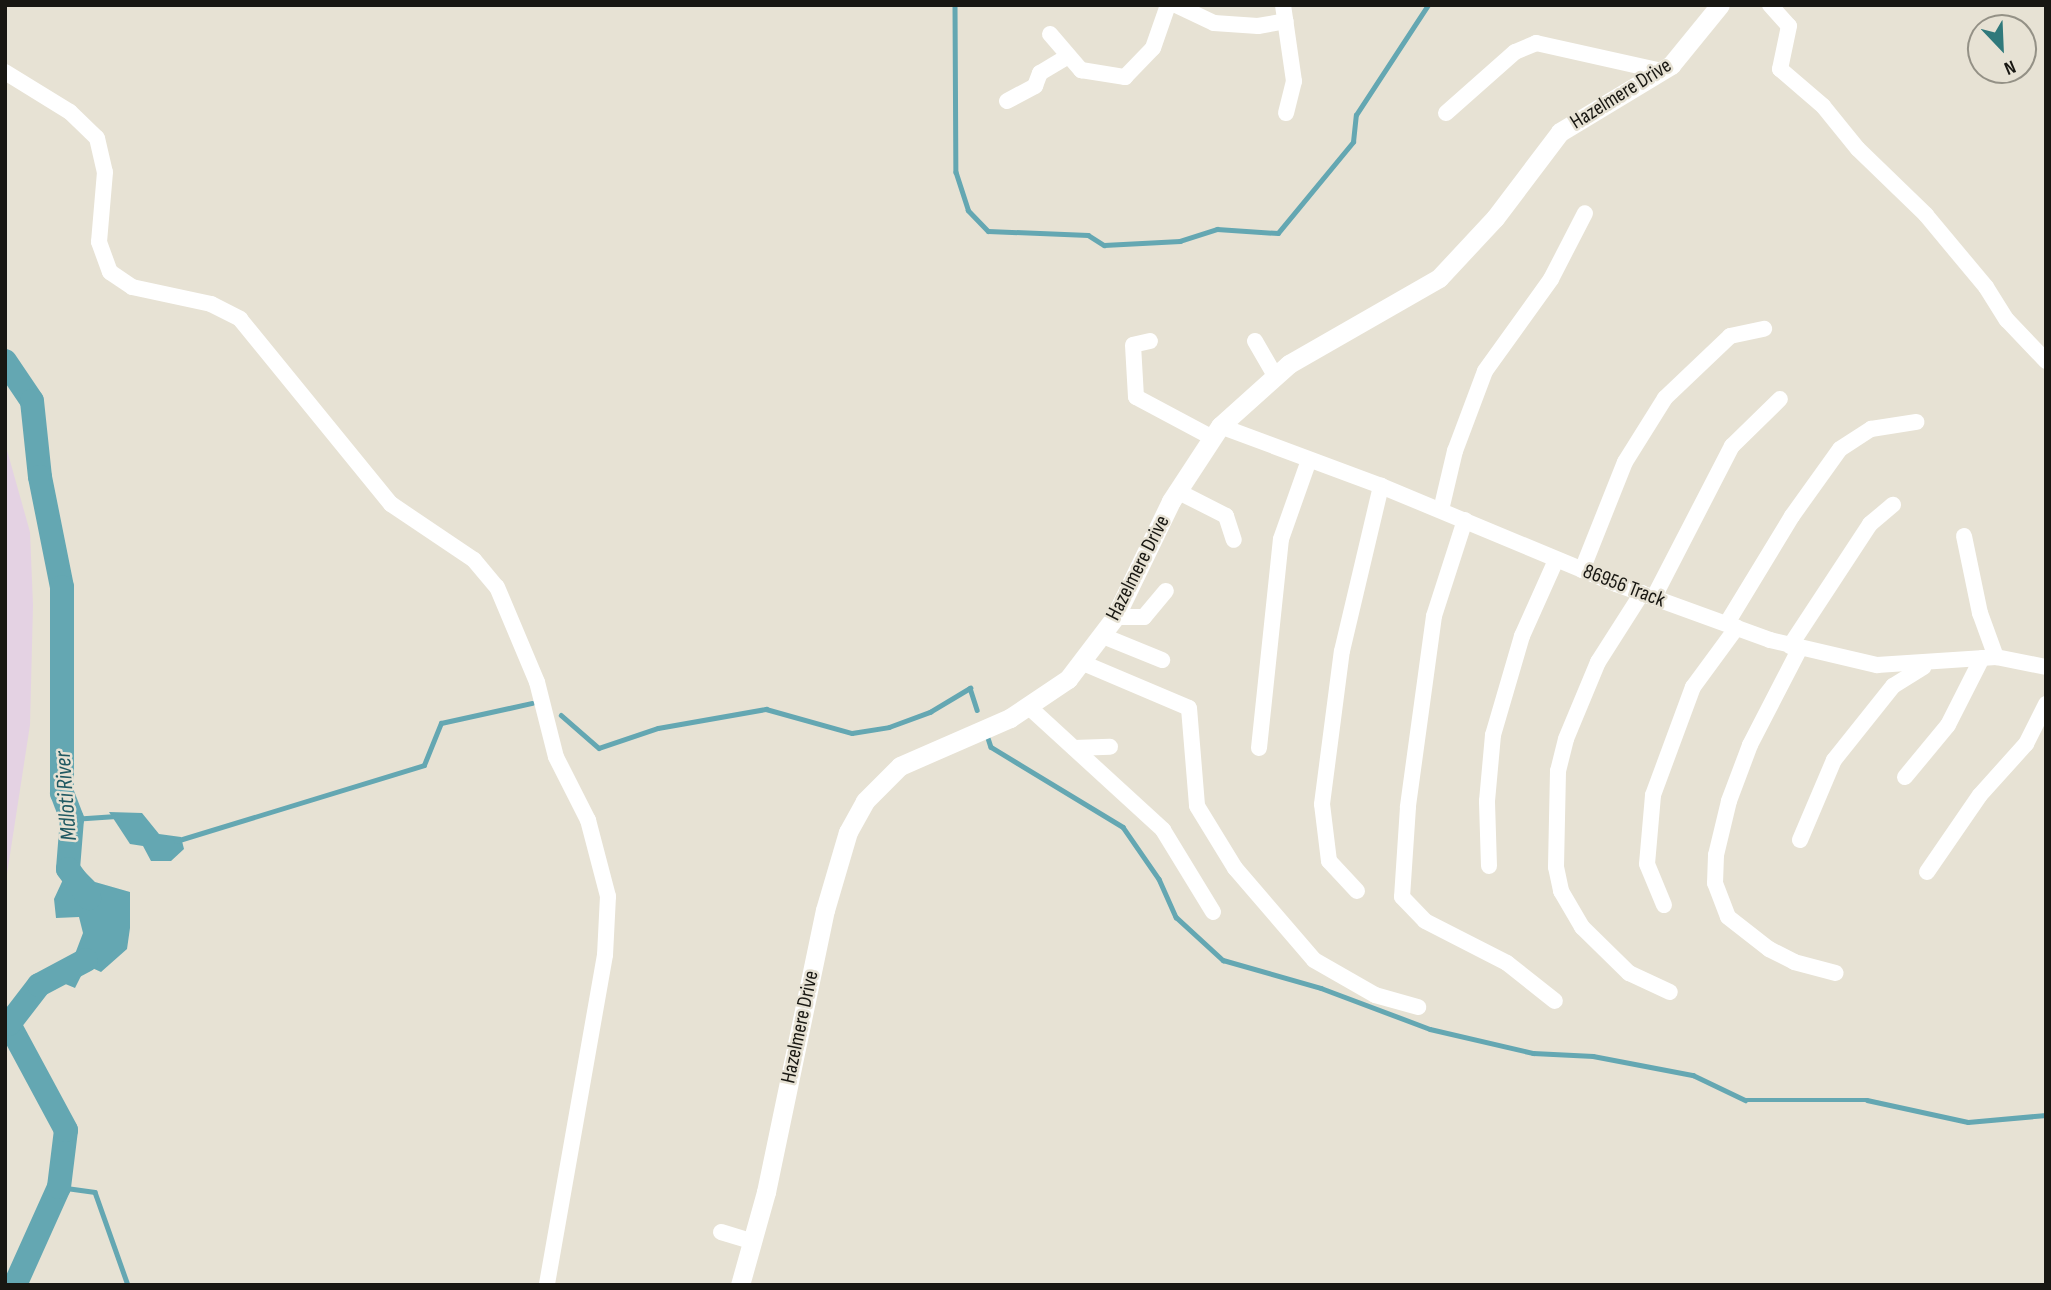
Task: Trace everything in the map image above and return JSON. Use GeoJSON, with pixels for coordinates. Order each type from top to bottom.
{"type":"FeatureCollection","features":[{"type":"Feature","properties":{"kind":"street"},"geometry":{"type":"LineString","coordinates":[[1050,34],[1065,58],[1081,70],[1098,75],[1125,77],[1134,72],[1157,42],[1168,5]]}},
{"type":"Feature","properties":{"kind":"street"},"geometry":{"type":"LineString","coordinates":[[1176,5],[1214,23],[1258,26],[1284,13],[1294,82],[1286,113]]}},
{"type":"Feature","properties":{"kind":"street","name":"Hazelmere Drive"},"geometry":{"type":"LineString","coordinates":[[740,1285],[753,1242],[825,910],[848,832],[865,801],[900,766],[1029,707],[1083,663],[1115,617],[1177,491],[1215,431],[1275,375],[1320,344],[1413,297],[1439,278],[1495,218],[1560,132],[1661,71],[1694,41],[1720,5]]}},
{"type":"Feature","properties":{"kind":"street"},"geometry":{"type":"LineString","coordinates":[[1770,5],[1789,26],[1780,69],[1823,106],[1858,149],[1926,215],[1986,287],[2007,320],[2046,361]]}},
{"type":"Feature","properties":{"kind":"street"},"geometry":{"type":"LineString","coordinates":[[1446,113],[1515,52],[1535,43],[1661,71]]}},
{"type":"Feature","properties":{"kind":"street"},"geometry":{"type":"LineString","coordinates":[[1007,101],[1035,86],[1040,73],[1065,58]]}},
{"type":"Feature","properties":{"kind":"street"},"geometry":{"type":"LineString","coordinates":[[5,72],[70,112],[97,138],[105,172],[99,242],[110,272],[132,287],[211,304],[240,318],[391,504],[474,560],[497,587],[537,682],[556,757],[588,820],[608,896],[605,955],[547,1285]]}},
{"type":"Feature","properties":{"kind":"street"},"geometry":{"type":"LineString","coordinates":[[1441,510],[1455,451],[1485,371],[1551,279],[1586,214]]}},
{"type":"Feature","properties":{"kind":"street"},"geometry":{"type":"LineString","coordinates":[[1582,570],[1625,462],[1665,398],[1730,336],[1764,329]]}},
{"type":"Feature","properties":{"kind":"street","name":"86956 Track"},"geometry":{"type":"LineString","coordinates":[[1150,341],[1133,345],[1136,397],[1215,431],[1381,486],[1556,560],[1648,595],[1795,647],[1877,665],[1930,664],[1989,658],[2046,667]]}},
{"type":"Feature","properties":{"kind":"street"},"geometry":{"type":"LineString","coordinates":[[1255,341],[1275,375]]}},
{"type":"Feature","properties":{"kind":"street"},"geometry":{"type":"LineString","coordinates":[[1670,992],[1629,973],[1582,927],[1561,891],[1556,867],[1558,771],[1566,739],[1598,662],[1648,595],[1732,446],[1780,399]]}},
{"type":"Feature","properties":{"kind":"street"},"geometry":{"type":"LineString","coordinates":[[1664,905],[1647,864],[1648,818],[1653,795],[1693,687],[1732,625],[1792,516],[1840,449],[1871,429],[1916,422]]}},
{"type":"Feature","properties":{"kind":"street"},"geometry":{"type":"LineString","coordinates":[[1259,748],[1281,539],[1309,460]]}},
{"type":"Feature","properties":{"kind":"street"},"geometry":{"type":"LineString","coordinates":[[1357,891],[1329,860],[1322,804],[1342,651],[1381,486]]}},
{"type":"Feature","properties":{"kind":"street"},"geometry":{"type":"LineString","coordinates":[[1177,491],[1226,516],[1234,540]]}},
{"type":"Feature","properties":{"kind":"street"},"geometry":{"type":"LineString","coordinates":[[1836,973],[1794,962],[1769,949],[1728,917],[1715,883],[1716,855],[1729,801],[1750,745],[1795,647],[1870,524],[1893,505]]}},
{"type":"Feature","properties":{"kind":"street"},"geometry":{"type":"LineString","coordinates":[[1465,520],[1434,616],[1408,807],[1402,897],[1424,921],[1507,963],[1555,1001]]}},
{"type":"Feature","properties":{"kind":"street"},"geometry":{"type":"LineString","coordinates":[[1905,777],[1948,725],[1989,658],[1964,536]]}},
{"type":"Feature","properties":{"kind":"street"},"geometry":{"type":"LineString","coordinates":[[1489,866],[1487,801],[1493,735],[1522,636],[1556,560]]}},
{"type":"Feature","properties":{"kind":"street"},"geometry":{"type":"LineString","coordinates":[[1115,617],[1144,617],[1166,591]]}},
{"type":"Feature","properties":{"kind":"street"},"geometry":{"type":"LineString","coordinates":[[1103,636],[1161,660]]}},
{"type":"Feature","properties":{"kind":"street"},"geometry":{"type":"LineString","coordinates":[[1083,663],[1189,708],[1197,806],[1235,868],[1314,960],[1375,995],[1418,1007]]}},
{"type":"Feature","properties":{"kind":"street"},"geometry":{"type":"LineString","coordinates":[[1800,840],[1834,760],[1893,686],[1930,664]]}},
{"type":"Feature","properties":{"kind":"street"},"geometry":{"type":"LineString","coordinates":[[1927,872],[1980,795],[2026,744],[2046,704]]}},
{"type":"Feature","properties":{"kind":"street"},"geometry":{"type":"LineString","coordinates":[[1029,707],[1163,830],[1213,912]]}},
{"type":"Feature","properties":{"kind":"street"},"geometry":{"type":"LineString","coordinates":[[1074,748],[1110,747]]}},
{"type":"Feature","properties":{"kind":"street"},"geometry":{"type":"LineString","coordinates":[[720,1232],[753,1242]]}},
{"type":"Feature","properties":{"kind":"shaded area"},"geometry":{"type":"Polygon","coordinates":[[[5,443],[30,532],[33,605],[30,725],[5,887],[5,443]]]}},
{"type":"Feature","properties":{"kind":"water"},"geometry":{"type":"Polygon","coordinates":[[[109,812],[142,813],[159,834],[181,837],[184,849],[171,861],[151,861],[143,846],[130,844],[109,812]]]}},
{"type":"Feature","properties":{"kind":"water"},"geometry":{"type":"Polygon","coordinates":[[[83,870],[95,882],[130,892],[130,928],[127,949],[101,972],[90,967],[84,970],[75,988],[63,983],[55,965],[75,954],[83,933],[79,917],[56,918],[54,899],[67,871],[83,870]]]}},
{"type":"Feature","properties":{"kind":"waterway"},"geometry":{"type":"LineString","coordinates":[[955,5],[956,172],[968,210],[988,231],[1088,235],[1104,245],[1180,241],[1217,229],[1278,233],[1353,142],[1356,115],[1428,5]]}},
{"type":"Feature","properties":{"kind":"waterway","name":"Mdloti River"},"geometry":{"type":"LineString","coordinates":[[5,361],[32,401],[40,477],[62,587],[62,793],[72,819],[68,869],[89,898]]}},
{"type":"Feature","properties":{"kind":"waterway"},"geometry":{"type":"LineString","coordinates":[[561,715],[599,748],[658,728],[766,709],[852,733],[889,727],[930,712],[970,688],[977,710]]}},
{"type":"Feature","properties":{"kind":"waterway"},"geometry":{"type":"LineString","coordinates":[[176,841],[424,765],[441,723],[532,703]]}},
{"type":"Feature","properties":{"kind":"waterway"},"geometry":{"type":"LineString","coordinates":[[988,738],[991,747],[1123,827],[1159,879],[1176,917],[1223,960],[1321,988],[1430,1029],[1533,1053],[1593,1056],[1693,1075],[1745,1100],[1867,1100],[1968,1122],[2046,1115]]}},
{"type":"Feature","properties":{"kind":"waterway"},"geometry":{"type":"LineString","coordinates":[[72,819],[116,816]]}},
{"type":"Feature","properties":{"kind":"waterway","name":"Mdloti River"},"geometry":{"type":"LineString","coordinates":[[15,1285],[59,1187],[66,1130],[9,1024],[39,985],[86,960]]}},
{"type":"Feature","properties":{"kind":"waterway"},"geometry":{"type":"LineString","coordinates":[[59,1187],[95,1192],[128,1285]]}}]}
